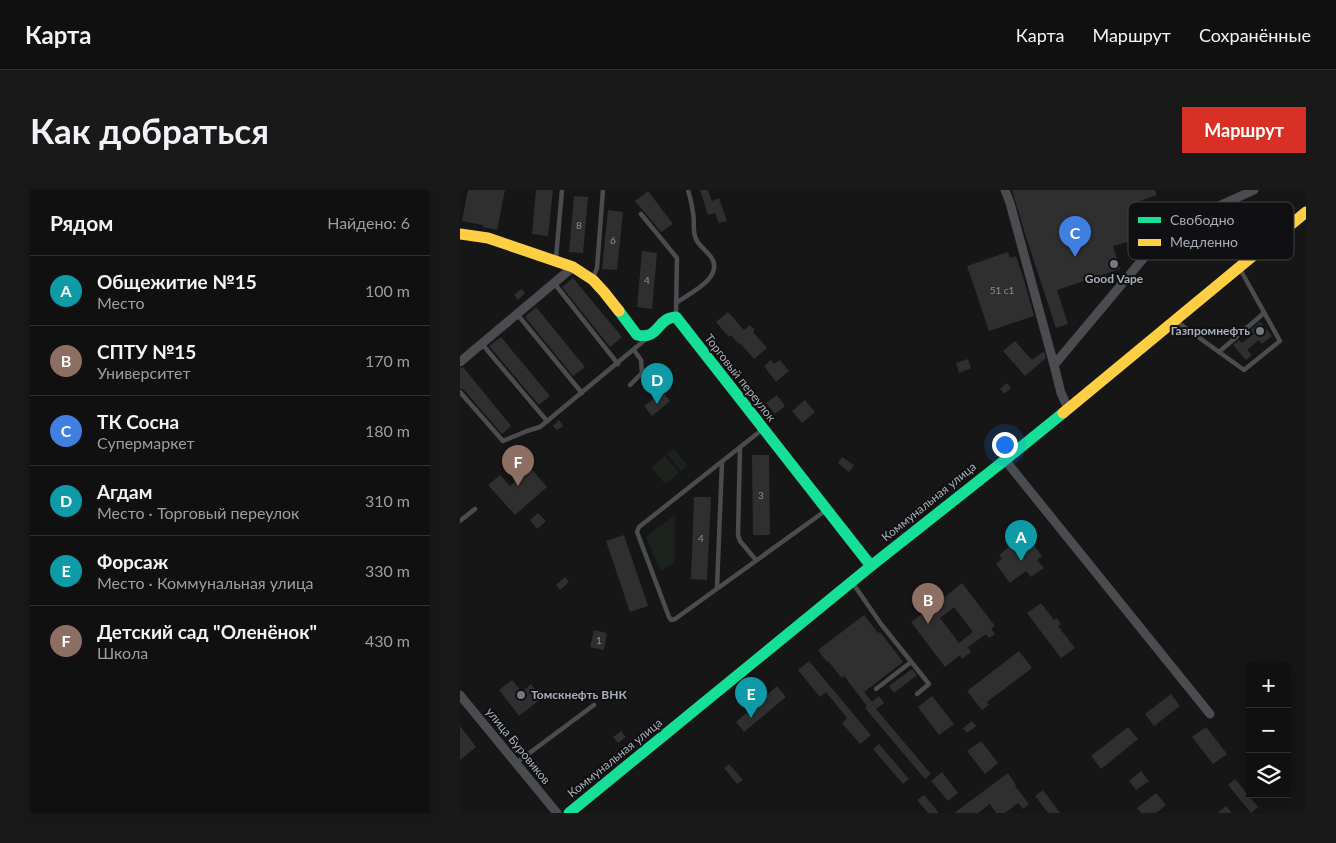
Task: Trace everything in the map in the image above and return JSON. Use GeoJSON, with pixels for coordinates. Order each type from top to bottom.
{"type":"FeatureCollection","features":[{"type":"Feature","properties":{"kind":"main road","name":"Коммунальная улица"},"geometry":{"type":"LineString","coordinates":[[1294,222],[1306,212]]}},
{"type":"Feature","properties":{"kind":"main road"},"geometry":{"type":"LineString","coordinates":[[460,234],[488,238],[583,273],[602,289],[637,335],[650,335],[668,318],[676,317]]}},
{"type":"Feature","properties":{"kind":"main road","name":"Коммунальная улица"},"geometry":{"type":"LineString","coordinates":[[568,813],[871,566],[1005,460],[1248,260]]}},
{"type":"Feature","properties":{"kind":"main road","name":"Торговый переулок"},"geometry":{"type":"LineString","coordinates":[[676,317],[871,566]]}},
{"type":"Feature","properties":{"kind":"street"},"geometry":{"type":"LineString","coordinates":[[1005,190],[1061,393],[1068,408]]}},
{"type":"Feature","properties":{"kind":"street"},"geometry":{"type":"LineString","coordinates":[[1228,202],[1254,190]]}},
{"type":"Feature","properties":{"kind":"street"},"geometry":{"type":"LineString","coordinates":[[1054,365],[1142,260]]}},
{"type":"Feature","properties":{"kind":"street"},"geometry":{"type":"LineString","coordinates":[[460,362],[573,268]]}},
{"type":"Feature","properties":{"kind":"street"},"geometry":{"type":"LineString","coordinates":[[1005,460],[1210,714]]}},
{"type":"Feature","properties":{"kind":"street","name":"улица Буровиков"},"geometry":{"type":"LineString","coordinates":[[461,698],[557,813]]}},
{"type":"Feature","properties":{"kind":"lane"},"geometry":{"type":"LineString","coordinates":[[556,262],[562,190]]}},
{"type":"Feature","properties":{"kind":"lane"},"geometry":{"type":"LineString","coordinates":[[593,280],[597,268],[603,190]]}},
{"type":"Feature","properties":{"kind":"lane"},"geometry":{"type":"LineString","coordinates":[[676,303],[709,280],[714,273],[714,264],[711,257],[696,242],[694,214],[688,190]]}},
{"type":"Feature","properties":{"kind":"lane"},"geometry":{"type":"LineString","coordinates":[[641,214],[677,258],[676,317]]}},
{"type":"Feature","properties":{"kind":"lane"},"geometry":{"type":"LineString","coordinates":[[1174,320],[1244,370],[1280,341],[1239,267]]}},
{"type":"Feature","properties":{"kind":"lane"},"geometry":{"type":"LineString","coordinates":[[554,283],[618,364]]}},
{"type":"Feature","properties":{"kind":"lane"},"geometry":{"type":"LineString","coordinates":[[517,314],[582,393]]}},
{"type":"Feature","properties":{"kind":"lane"},"geometry":{"type":"LineString","coordinates":[[1219,352],[1264,314]]}},
{"type":"Feature","properties":{"kind":"lane"},"geometry":{"type":"LineString","coordinates":[[460,392],[503,441],[540,427],[618,364],[650,335]]}},
{"type":"Feature","properties":{"kind":"lane"},"geometry":{"type":"LineString","coordinates":[[482,344],[547,421]]}},
{"type":"Feature","properties":{"kind":"lane"},"geometry":{"type":"LineString","coordinates":[[630,385],[642,373],[641,360],[634,350]]}},
{"type":"Feature","properties":{"kind":"lane"},"geometry":{"type":"LineString","coordinates":[[763,429],[639,527],[637,532],[671,620],[826,510]]}},
{"type":"Feature","properties":{"kind":"lane"},"geometry":{"type":"LineString","coordinates":[[740,448],[738,535],[740,541],[756,560]]}},
{"type":"Feature","properties":{"kind":"lane"},"geometry":{"type":"LineString","coordinates":[[717,588],[722,462]]}},
{"type":"Feature","properties":{"kind":"lane"},"geometry":{"type":"LineString","coordinates":[[460,521],[475,509]]}},
{"type":"Feature","properties":{"kind":"lane"},"geometry":{"type":"LineString","coordinates":[[852,582],[881,624],[929,684],[918,694]]}},
{"type":"Feature","properties":{"kind":"lane"},"geometry":{"type":"LineString","coordinates":[[876,689],[911,662]]}},
{"type":"Feature","properties":{"kind":"lane"},"geometry":{"type":"LineString","coordinates":[[516,763],[594,705]]}},
{"type":"Feature","properties":{"kind":"shaded area"},"geometry":{"type":"Polygon","coordinates":[[[674,449],[688,466],[681,471],[667,454],[674,449]]]}},
{"type":"Feature","properties":{"kind":"shaded area"},"geometry":{"type":"Polygon","coordinates":[[[665,456],[679,473],[665,484],[651,467],[665,456]]]}},
{"type":"Feature","properties":{"kind":"shaded area"},"geometry":{"type":"Polygon","coordinates":[[[675,515],[675,562],[661,571],[646,537],[675,515]]]}},
{"type":"Feature","properties":{"kind":"building"},"geometry":{"type":"Polygon","coordinates":[[[468,190],[505,190],[497,230],[462,221],[468,190]]]}},
{"type":"Feature","properties":{"kind":"building"},"geometry":{"type":"Polygon","coordinates":[[[536,190],[553,190],[548,236],[532,234],[536,190]]]}},
{"type":"Feature","properties":{"kind":"building"},"geometry":{"type":"Polygon","coordinates":[[[700,190],[708,190],[712,201],[719,198],[727,221],[719,223],[715,213],[708,215],[700,190]]]}},
{"type":"Feature","properties":{"kind":"building"},"geometry":{"type":"Polygon","coordinates":[[[1012,190],[1155,190],[1157,195],[1140,202],[1128,202],[1128,242],[1113,246],[1120,269],[1057,290],[1068,324],[1056,328],[1012,190]]]}},
{"type":"Feature","properties":{"kind":"building"},"geometry":{"type":"Polygon","coordinates":[[[648,191],[673,224],[661,232],[635,201],[648,191]]]}},
{"type":"Feature","properties":{"kind":"building"},"geometry":{"type":"Polygon","coordinates":[[[574,196],[588,197],[583,253],[569,252],[574,196]]]}},
{"type":"Feature","properties":{"kind":"building"},"geometry":{"type":"Polygon","coordinates":[[[608,210],[623,212],[617,270],[602,269],[608,210]]]}},
{"type":"Feature","properties":{"kind":"building"},"geometry":{"type":"Polygon","coordinates":[[[642,251],[657,253],[652,309],[637,307],[642,251]]]}},
{"type":"Feature","properties":{"kind":"building"},"geometry":{"type":"Polygon","coordinates":[[[1008,252],[1010,258],[1016,256],[1034,316],[989,331],[967,266],[1008,252]]]}},
{"type":"Feature","properties":{"kind":"building"},"geometry":{"type":"Polygon","coordinates":[[[573,278],[622,337],[610,347],[562,287],[573,278]]]}},
{"type":"Feature","properties":{"kind":"building"},"geometry":{"type":"Polygon","coordinates":[[[521,289],[525,293],[518,300],[514,295],[521,289]]]}},
{"type":"Feature","properties":{"kind":"building"},"geometry":{"type":"Polygon","coordinates":[[[536,307],[585,367],[573,376],[525,317],[536,307]]]}},
{"type":"Feature","properties":{"kind":"building"},"geometry":{"type":"Polygon","coordinates":[[[728,312],[744,330],[750,325],[755,330],[753,332],[767,348],[754,359],[740,343],[731,335],[729,337],[716,322],[728,312]]]}},
{"type":"Feature","properties":{"kind":"building"},"geometry":{"type":"Polygon","coordinates":[[[1260,322],[1272,336],[1262,344],[1259,340],[1247,350],[1252,355],[1246,360],[1233,345],[1239,340],[1242,343],[1254,334],[1251,330],[1260,322]]]}},
{"type":"Feature","properties":{"kind":"building"},"geometry":{"type":"Polygon","coordinates":[[[501,337],[550,396],[539,405],[489,346],[501,337]]]}},
{"type":"Feature","properties":{"kind":"building"},"geometry":{"type":"Polygon","coordinates":[[[1015,341],[1032,360],[1044,351],[1046,358],[1025,376],[1003,351],[1015,341]]]}},
{"type":"Feature","properties":{"kind":"building"},"geometry":{"type":"Polygon","coordinates":[[[968,359],[971,368],[959,373],[956,363],[968,359]]]}},
{"type":"Feature","properties":{"kind":"building"},"geometry":{"type":"Polygon","coordinates":[[[771,360],[774,364],[780,360],[789,371],[776,382],[764,366],[771,360]]]}},
{"type":"Feature","properties":{"kind":"building"},"geometry":{"type":"Polygon","coordinates":[[[463,367],[511,426],[502,434],[463,389],[460,388],[460,368],[463,367]]]}},
{"type":"Feature","properties":{"kind":"building"},"geometry":{"type":"Polygon","coordinates":[[[1007,383],[1011,388],[1004,394],[1000,389],[1007,383]]]}},
{"type":"Feature","properties":{"kind":"building"},"geometry":{"type":"Polygon","coordinates":[[[663,392],[670,401],[652,416],[644,406],[663,392]]]}},
{"type":"Feature","properties":{"kind":"building"},"geometry":{"type":"Polygon","coordinates":[[[777,395],[785,406],[775,414],[766,403],[777,395]]]}},
{"type":"Feature","properties":{"kind":"building"},"geometry":{"type":"Polygon","coordinates":[[[805,400],[815,412],[802,423],[792,411],[805,400]]]}},
{"type":"Feature","properties":{"kind":"building"},"geometry":{"type":"Polygon","coordinates":[[[559,420],[563,426],[557,430],[553,426],[559,420]]]}},
{"type":"Feature","properties":{"kind":"building"},"geometry":{"type":"Polygon","coordinates":[[[752,455],[769,455],[770,535],[753,535],[752,455]]]}},
{"type":"Feature","properties":{"kind":"building"},"geometry":{"type":"Polygon","coordinates":[[[842,457],[854,465],[849,472],[838,463],[842,457]]]}},
{"type":"Feature","properties":{"kind":"building"},"geometry":{"type":"Polygon","coordinates":[[[522,458],[547,487],[515,515],[488,485],[500,475],[510,486],[519,479],[510,468],[522,458]]]}},
{"type":"Feature","properties":{"kind":"building"},"geometry":{"type":"Polygon","coordinates":[[[694,497],[711,497],[707,580],[691,579],[694,497]]]}},
{"type":"Feature","properties":{"kind":"building"},"geometry":{"type":"Polygon","coordinates":[[[538,513],[546,521],[537,529],[530,520],[538,513]]]}},
{"type":"Feature","properties":{"kind":"building"},"geometry":{"type":"Polygon","coordinates":[[[624,535],[648,606],[630,612],[606,541],[624,535]]]}},
{"type":"Feature","properties":{"kind":"building"},"geometry":{"type":"Polygon","coordinates":[[[1033,544],[1042,556],[1037,560],[1044,568],[1031,577],[1026,571],[1010,583],[996,564],[1002,559],[999,555],[1011,545],[1019,555],[1033,544]]]}},
{"type":"Feature","properties":{"kind":"building"},"geometry":{"type":"Polygon","coordinates":[[[565,577],[569,582],[560,590],[556,585],[565,577]]]}},
{"type":"Feature","properties":{"kind":"building"},"geometry":{"type":"Polygon","coordinates":[[[962,583],[995,626],[991,629],[995,634],[989,638],[986,634],[968,647],[971,652],[962,659],[960,655],[945,667],[911,622],[930,608],[934,613],[944,605],[941,600],[962,583]],[[954,607],[940,618],[959,643],[973,632],[954,607]]]}},
{"type":"Feature","properties":{"kind":"building"},"geometry":{"type":"Polygon","coordinates":[[[1041,603],[1054,620],[1057,618],[1061,624],[1058,626],[1075,648],[1061,658],[1027,613],[1041,603]]]}},
{"type":"Feature","properties":{"kind":"building"},"geometry":{"type":"Polygon","coordinates":[[[864,615],[903,662],[864,692],[872,702],[879,696],[884,703],[876,709],[931,774],[925,779],[865,708],[867,706],[844,676],[842,678],[818,650],[864,615]]]}},
{"type":"Feature","properties":{"kind":"building"},"geometry":{"type":"Polygon","coordinates":[[[594,630],[607,633],[604,650],[590,647],[594,630]]]}},
{"type":"Feature","properties":{"kind":"building"},"geometry":{"type":"Polygon","coordinates":[[[1019,651],[1032,668],[987,702],[989,705],[982,710],[967,691],[1019,651]]]}},
{"type":"Feature","properties":{"kind":"building"},"geometry":{"type":"Polygon","coordinates":[[[809,661],[871,735],[860,744],[842,723],[847,718],[826,692],[820,697],[798,670],[809,661]]]}},
{"type":"Feature","properties":{"kind":"building"},"geometry":{"type":"Polygon","coordinates":[[[912,669],[917,675],[894,693],[889,686],[912,669]]]}},
{"type":"Feature","properties":{"kind":"building","name":"Томскнефть ВНК"},"geometry":{"type":"Polygon","coordinates":[[[512,680],[522,692],[531,684],[542,698],[519,716],[499,690],[512,680]]]}},
{"type":"Feature","properties":{"kind":"building"},"geometry":{"type":"Polygon","coordinates":[[[777,686],[786,697],[744,732],[736,722],[777,686]]]}},
{"type":"Feature","properties":{"kind":"building"},"geometry":{"type":"Polygon","coordinates":[[[1171,694],[1180,706],[1154,726],[1145,714],[1171,694]]]}},
{"type":"Feature","properties":{"kind":"building"},"geometry":{"type":"Polygon","coordinates":[[[932,696],[954,724],[939,735],[918,707],[932,696]]]}},
{"type":"Feature","properties":{"kind":"building"},"geometry":{"type":"Polygon","coordinates":[[[972,721],[976,726],[967,733],[963,728],[972,721]]]}},
{"type":"Feature","properties":{"kind":"building"},"geometry":{"type":"Polygon","coordinates":[[[460,726],[476,747],[460,760],[460,726]]]}},
{"type":"Feature","properties":{"kind":"building"},"geometry":{"type":"Polygon","coordinates":[[[1128,727],[1138,739],[1101,769],[1091,756],[1128,727]]]}},
{"type":"Feature","properties":{"kind":"building"},"geometry":{"type":"Polygon","coordinates":[[[1206,727],[1227,754],[1213,764],[1192,737],[1206,727]]]}},
{"type":"Feature","properties":{"kind":"building"},"geometry":{"type":"Polygon","coordinates":[[[621,731],[626,737],[618,743],[613,737],[621,731]]]}},
{"type":"Feature","properties":{"kind":"building"},"geometry":{"type":"Polygon","coordinates":[[[981,741],[998,763],[985,774],[967,751],[981,741]]]}},
{"type":"Feature","properties":{"kind":"building"},"geometry":{"type":"Polygon","coordinates":[[[879,744],[909,779],[903,784],[873,749],[879,744]]]}},
{"type":"Feature","properties":{"kind":"building"},"geometry":{"type":"Polygon","coordinates":[[[729,764],[743,780],[737,784],[724,768],[729,764]]]}},
{"type":"Feature","properties":{"kind":"building"},"geometry":{"type":"Polygon","coordinates":[[[1141,771],[1149,781],[1136,790],[1129,781],[1141,771]]]}},
{"type":"Feature","properties":{"kind":"building"},"geometry":{"type":"Polygon","coordinates":[[[942,772],[958,793],[948,801],[931,781],[942,772]]]}},
{"type":"Feature","properties":{"kind":"building"},"geometry":{"type":"Polygon","coordinates":[[[1008,773],[1029,804],[1023,809],[1018,803],[1005,813],[996,813],[990,804],[978,813],[954,813],[1008,773]]]}},
{"type":"Feature","properties":{"kind":"building"},"geometry":{"type":"Polygon","coordinates":[[[1235,779],[1246,792],[1246,798],[1251,798],[1258,807],[1251,813],[1228,785],[1235,779]]]}},
{"type":"Feature","properties":{"kind":"building"},"geometry":{"type":"Polygon","coordinates":[[[1043,790],[1060,813],[1048,813],[1035,796],[1043,790]]]}},
{"type":"Feature","properties":{"kind":"building"},"geometry":{"type":"Polygon","coordinates":[[[1156,793],[1166,805],[1156,813],[1141,813],[1137,808],[1156,793]]]}},
{"type":"Feature","properties":{"kind":"building"},"geometry":{"type":"Polygon","coordinates":[[[924,795],[939,813],[928,813],[917,800],[924,795]]]}},
{"type":"Feature","properties":{"kind":"building"},"geometry":{"type":"Polygon","coordinates":[[[1226,806],[1232,813],[1217,813],[1226,806]]]}},
{"type":"Feature","properties":{"kind":"traffic: fast"},"geometry":{"type":"LineString","coordinates":[[619,311],[637,335],[644,336],[654,332],[670,318],[676,317],[871,566]]}},
{"type":"Feature","properties":{"kind":"traffic: fast"},"geometry":{"type":"LineString","coordinates":[[569,813],[871,566],[1063,413]]}},
{"type":"Feature","properties":{"kind":"traffic: slow"},"geometry":{"type":"LineString","coordinates":[[1294,222],[1306,212]]}},
{"type":"Feature","properties":{"kind":"traffic: slow"},"geometry":{"type":"LineString","coordinates":[[460,234],[488,238],[573,267],[593,280],[619,311]]}},
{"type":"Feature","properties":{"kind":"traffic: slow"},"geometry":{"type":"LineString","coordinates":[[1063,413],[1248,260]]}},
{"type":"Feature","properties":{"kind":"place","name":"ТК Сосна"},"geometry":{"type":"Point","coordinates":[1075,257]}},
{"type":"Feature","properties":{"kind":"place","name":"Good Vape"},"geometry":{"type":"Point","coordinates":[1114,264]}},
{"type":"Feature","properties":{"kind":"place","name":"Газпромнефть"},"geometry":{"type":"Point","coordinates":[1260,331]}},
{"type":"Feature","properties":{"kind":"place","name":"Агдам"},"geometry":{"type":"Point","coordinates":[657,404]}},
{"type":"Feature","properties":{"kind":"place","name":"Детский сад \"Оленёнок\""},"geometry":{"type":"Point","coordinates":[518,486]}},
{"type":"Feature","properties":{"kind":"place","name":"Общежитие №15"},"geometry":{"type":"Point","coordinates":[1021,561]}},
{"type":"Feature","properties":{"kind":"place","name":"СПТУ №15"},"geometry":{"type":"Point","coordinates":[928,624]}},
{"type":"Feature","properties":{"kind":"place","name":"Томскнефть ВНК"},"geometry":{"type":"Point","coordinates":[521,695]}},
{"type":"Feature","properties":{"kind":"place","name":"Форсаж"},"geometry":{"type":"Point","coordinates":[751,718]}}]}
